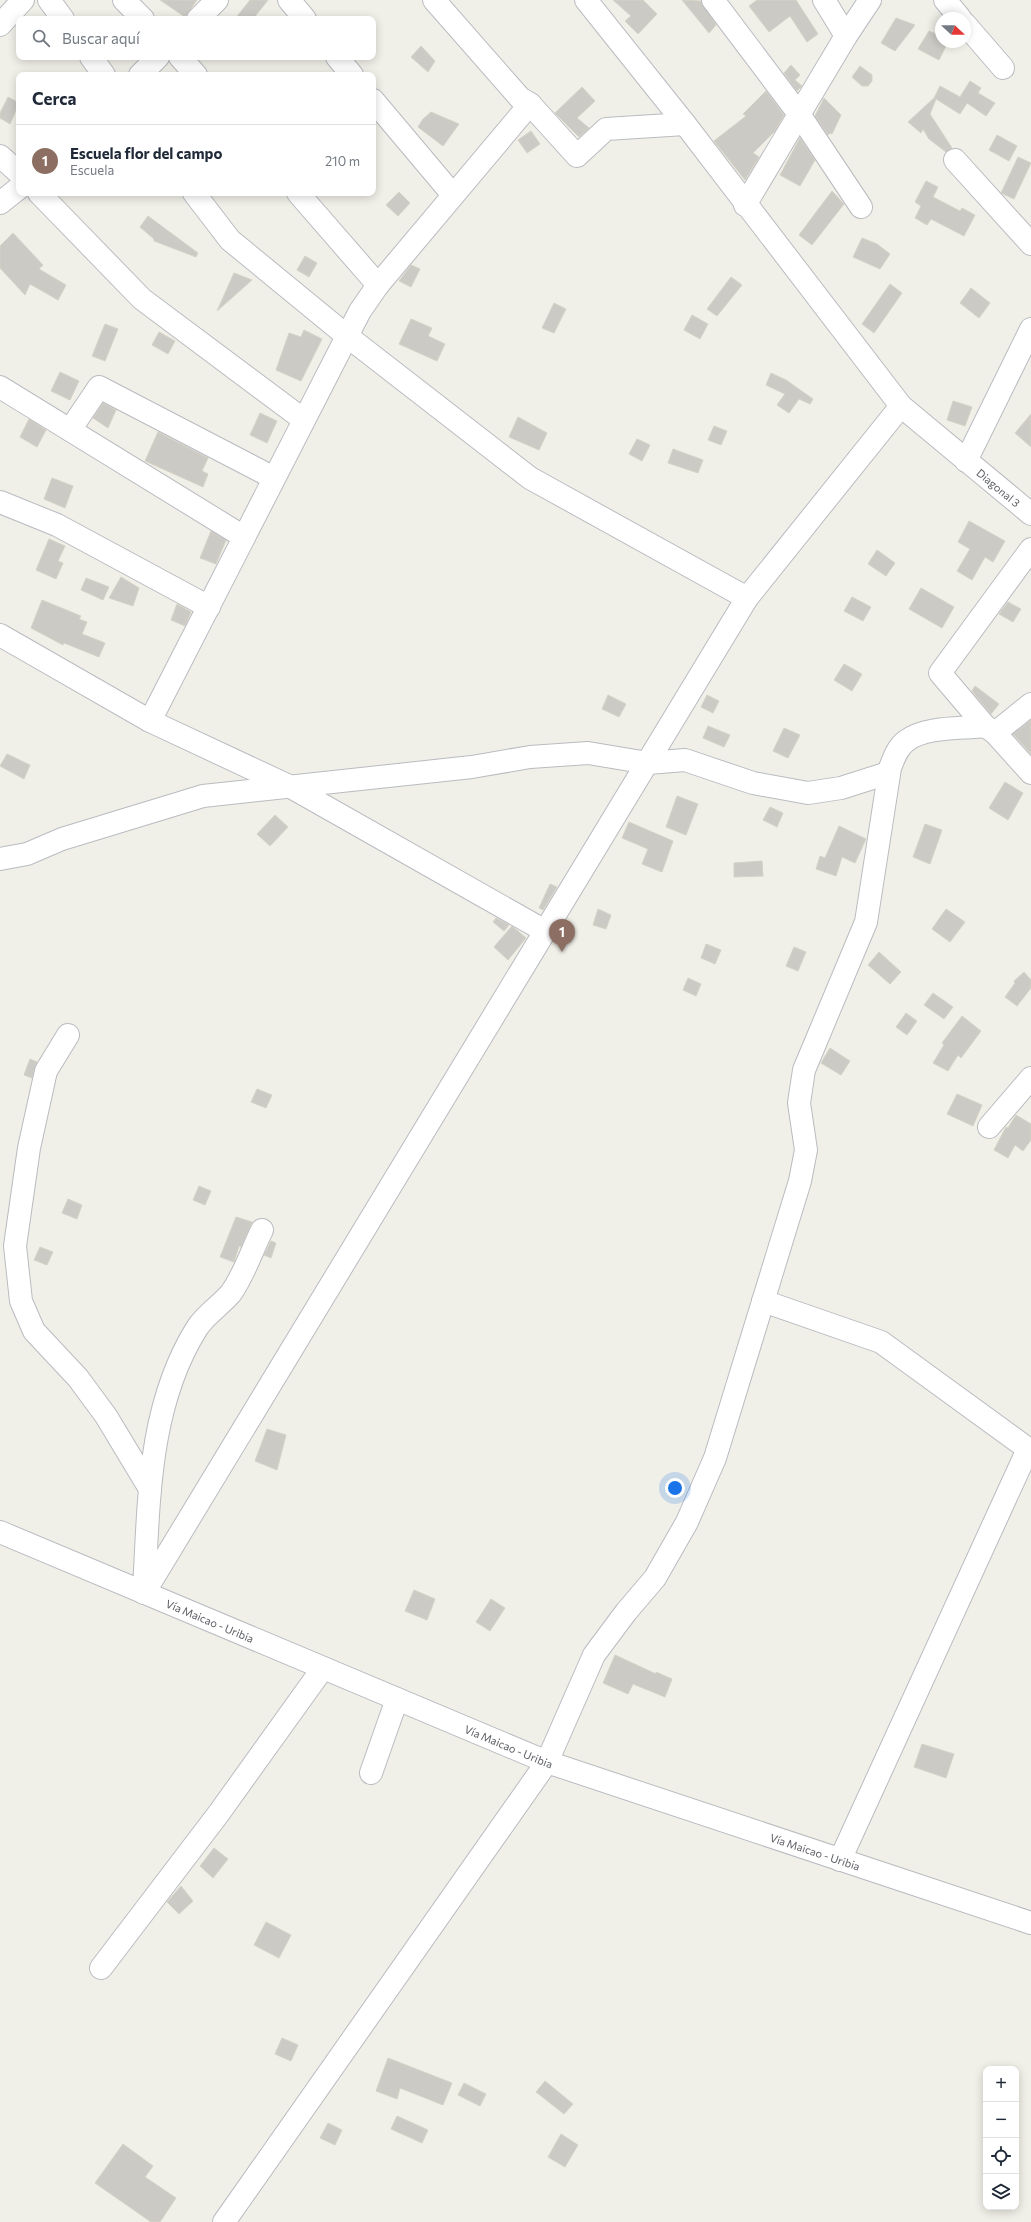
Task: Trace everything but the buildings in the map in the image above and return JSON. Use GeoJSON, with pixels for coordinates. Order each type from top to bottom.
{"type":"FeatureCollection","features":[{"type":"Feature","properties":{"kind":"street"},"geometry":{"type":"LineString","coordinates":[[0,25],[23,0]]}},
{"type":"Feature","properties":{"kind":"street"},"geometry":{"type":"LineString","coordinates":[[49,0],[61,16]]}},
{"type":"Feature","properties":{"kind":"street"},"geometry":{"type":"LineString","coordinates":[[124,0],[140,16]]}},
{"type":"Feature","properties":{"kind":"street"},"geometry":{"type":"LineString","coordinates":[[201,16],[217,0]]}},
{"type":"Feature","properties":{"kind":"street"},"geometry":{"type":"LineString","coordinates":[[289,0],[302,16]]}},
{"type":"Feature","properties":{"kind":"street"},"geometry":{"type":"LineString","coordinates":[[434,0],[520,98],[530,104],[577,156],[606,129],[685,124]]}},
{"type":"Feature","properties":{"kind":"street","name":"Diagonal 3"},"geometry":{"type":"LineString","coordinates":[[586,0],[685,124],[745,205],[901,406],[1031,514]]}},
{"type":"Feature","properties":{"kind":"street"},"geometry":{"type":"LineString","coordinates":[[713,0],[799,114],[861,207]]}},
{"type":"Feature","properties":{"kind":"street"},"geometry":{"type":"LineString","coordinates":[[824,0],[846,36]]}},
{"type":"Feature","properties":{"kind":"street"},"geometry":{"type":"LineString","coordinates":[[745,205],[846,36],[870,0]]}},
{"type":"Feature","properties":{"kind":"street"},"geometry":{"type":"LineString","coordinates":[[944,0],[955,12]]}},
{"type":"Feature","properties":{"kind":"street"},"geometry":{"type":"LineString","coordinates":[[971,31],[1004,68]]}},
{"type":"Feature","properties":{"kind":"street"},"geometry":{"type":"LineString","coordinates":[[93,60],[102,72]]}},
{"type":"Feature","properties":{"kind":"street"},"geometry":{"type":"LineString","coordinates":[[143,72],[155,60]]}},
{"type":"Feature","properties":{"kind":"street"},"geometry":{"type":"LineString","coordinates":[[183,60],[193,72]]}},
{"type":"Feature","properties":{"kind":"street"},"geometry":{"type":"LineString","coordinates":[[340,60],[350,72]]}},
{"type":"Feature","properties":{"kind":"street"},"geometry":{"type":"LineString","coordinates":[[376,104],[453,195]]}},
{"type":"Feature","properties":{"kind":"street"},"geometry":{"type":"LineString","coordinates":[[150,721],[360,311],[378,286],[530,104]]}},
{"type":"Feature","properties":{"kind":"street"},"geometry":{"type":"LineString","coordinates":[[0,156],[16,170]]}},
{"type":"Feature","properties":{"kind":"street"},"geometry":{"type":"LineString","coordinates":[[955,160],[1031,244]]}},
{"type":"Feature","properties":{"kind":"street"},"geometry":{"type":"LineString","coordinates":[[0,204],[16,191]]}},
{"type":"Feature","properties":{"kind":"street"},"geometry":{"type":"LineString","coordinates":[[42,196],[142,299],[304,420]]}},
{"type":"Feature","properties":{"kind":"street"},"geometry":{"type":"LineString","coordinates":[[196,196],[230,240],[347,336],[530,478],[747,598]]}},
{"type":"Feature","properties":{"kind":"street"},"geometry":{"type":"LineString","coordinates":[[301,196],[378,286]]}},
{"type":"Feature","properties":{"kind":"street"},"geometry":{"type":"LineString","coordinates":[[966,461],[1031,329]]}},
{"type":"Feature","properties":{"kind":"street"},"geometry":{"type":"LineString","coordinates":[[0,387],[244,537]]}},
{"type":"Feature","properties":{"kind":"street"},"geometry":{"type":"LineString","coordinates":[[70,430],[100,387],[274,478]]}},
{"type":"Feature","properties":{"kind":"street"},"geometry":{"type":"LineString","coordinates":[[144,1593],[747,598],[901,406]]}},
{"type":"Feature","properties":{"kind":"street"},"geometry":{"type":"LineString","coordinates":[[0,502],[57,525],[209,607]]}},
{"type":"Feature","properties":{"kind":"street"},"geometry":{"type":"LineString","coordinates":[[1031,549],[940,673],[990,730],[1031,773]]}},
{"type":"Feature","properties":{"kind":"street"},"geometry":{"type":"LineString","coordinates":[[0,635],[150,721],[289,786],[546,931]]}},
{"type":"Feature","properties":{"kind":"street"},"geometry":{"type":"LineString","coordinates":[[224,2222],[547,1762],[594,1655],[626,1612],[655,1578],[687,1522],[715,1458],[800,1181],[806,1150],[800,1103],[804,1070],[866,922],[888,773],[896,752],[906,741],[928,732],[990,730],[1031,704]]}},
{"type":"Feature","properties":{"kind":"street"},"geometry":{"type":"LineString","coordinates":[[0,858],[27,854],[62,839],[203,796],[472,767],[530,757],[588,753],[648,763],[685,760],[753,783],[808,793],[841,788],[888,773]]}},
{"type":"Feature","properties":{"kind":"street"},"geometry":{"type":"LineString","coordinates":[[68,1036],[46,1071],[29,1148],[15,1246],[21,1301],[34,1331],[78,1378],[106,1416],[150,1489]]}},
{"type":"Feature","properties":{"kind":"street"},"geometry":{"type":"LineString","coordinates":[[989,1127],[1031,1078]]}},
{"type":"Feature","properties":{"kind":"street"},"geometry":{"type":"LineString","coordinates":[[144,1593],[151,1467],[158,1429],[177,1367],[198,1327],[231,1292],[262,1230]]}},
{"type":"Feature","properties":{"kind":"street"},"geometry":{"type":"LineString","coordinates":[[764,1301],[881,1342],[1029,1450],[840,1860]]}},
{"type":"Feature","properties":{"kind":"street","name":"Vía Maicao - Uribia"},"geometry":{"type":"LineString","coordinates":[[0,1532],[547,1762],[1031,1923]]}},
{"type":"Feature","properties":{"kind":"street"},"geometry":{"type":"LineString","coordinates":[[101,1968],[219,1813],[323,1668]]}},
{"type":"Feature","properties":{"kind":"street"},"geometry":{"type":"LineString","coordinates":[[371,1773],[397,1699]]}},
{"type":"Feature","properties":{"kind":"place","name":"Escuela flor del campo"},"geometry":{"type":"Point","coordinates":[562,952]}}]}
